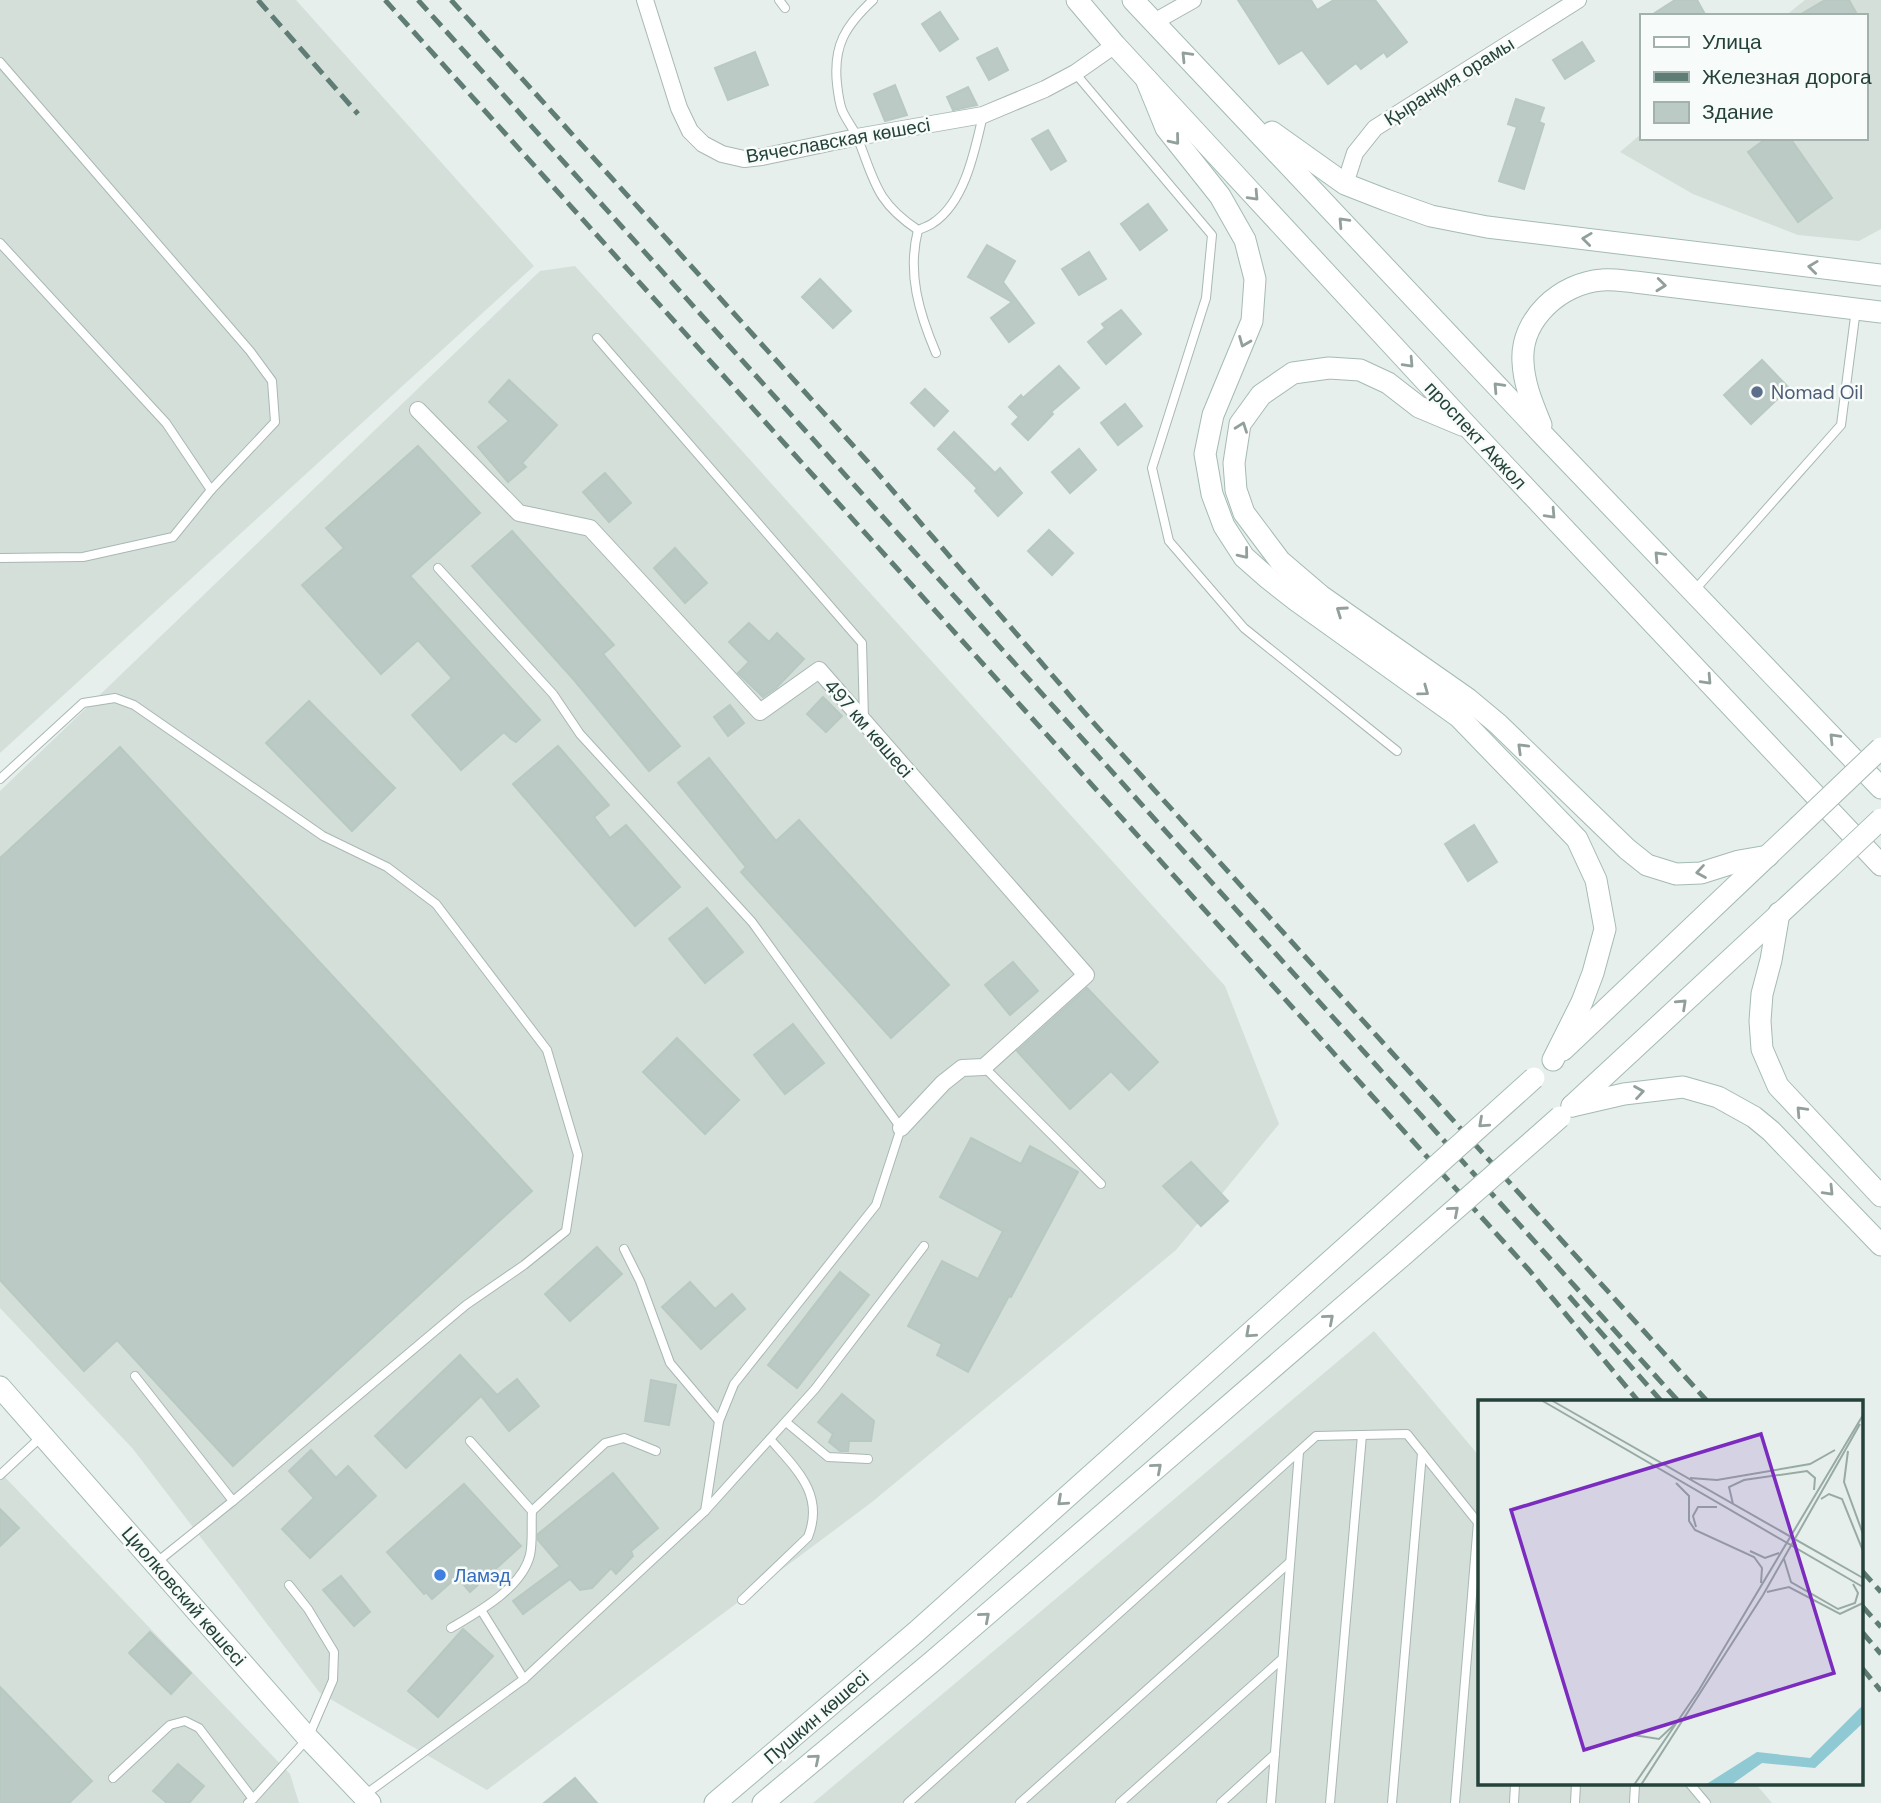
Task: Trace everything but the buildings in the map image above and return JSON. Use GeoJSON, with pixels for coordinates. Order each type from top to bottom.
{"type":"FeatureCollection","features":[{"type":"Feature","properties":{"kind":"main road","name":"проспект Акжол"},"geometry":{"type":"LineString","coordinates":[[1077,0],[1146,79],[1470,429],[1881,865]]}},
{"type":"Feature","properties":{"kind":"main road"},"geometry":{"type":"LineString","coordinates":[[1133,0],[1881,788]]}},
{"type":"Feature","properties":{"kind":"main road"},"geometry":{"type":"LineString","coordinates":[[1146,79],[1166,128],[1220,196],[1245,240],[1255,279],[1252,321],[1213,415],[1205,454],[1212,494],[1224,526],[1244,557],[1269,579],[1459,716],[1577,839],[1596,880],[1605,929],[1582,1002],[1553,1060]]}},
{"type":"Feature","properties":{"kind":"main road"},"geometry":{"type":"LineString","coordinates":[[1230,102],[1345,184],[1432,216],[1487,227],[1879,272]]}},
{"type":"Feature","properties":{"kind":"main road"},"geometry":{"type":"LineString","coordinates":[[1545,437],[1527,388],[1522,359],[1529,327],[1549,303],[1572,286],[1602,279],[1881,312]]}},
{"type":"Feature","properties":{"kind":"main road"},"geometry":{"type":"LineString","coordinates":[[1470,429],[1419,407],[1388,383],[1360,370],[1329,368],[1293,373],[1261,395],[1240,424],[1234,463],[1236,490],[1244,513],[1280,561],[1321,596],[1468,699],[1647,865],[1676,874],[1701,873],[1739,861],[1768,856]]}},
{"type":"Feature","properties":{"kind":"main road","name":"Пушкин көшесі"},"geometry":{"type":"LineString","coordinates":[[715,1802],[916,1632],[1534,1078],[1881,748]]}},
{"type":"Feature","properties":{"kind":"main road","name":"Пушкин көшесі"},"geometry":{"type":"LineString","coordinates":[[763,1803],[933,1661],[1566,1112],[1881,819]]}},
{"type":"Feature","properties":{"kind":"main road"},"geometry":{"type":"LineString","coordinates":[[1780,914],[1772,960],[1762,994],[1762,1049],[1778,1086],[1881,1196]]}},
{"type":"Feature","properties":{"kind":"main road"},"geometry":{"type":"LineString","coordinates":[[1566,1112],[1635,1092],[1683,1087],[1718,1097],[1771,1131],[1881,1245]]}},
{"type":"Feature","properties":{"kind":"main road","name":"Циолковский көшесі"},"geometry":{"type":"LineString","coordinates":[[0,1387],[308,1738],[367,1799]]}},
{"type":"Feature","properties":{"kind":"street","name":"Вячеславская көшесі"},"geometry":{"type":"LineString","coordinates":[[645,0],[679,108],[690,131],[722,155],[744,159],[983,115],[1045,89],[1075,73],[1115,45]]}},
{"type":"Feature","properties":{"kind":"street"},"geometry":{"type":"LineString","coordinates":[[1154,22],[1194,0]]}},
{"type":"Feature","properties":{"kind":"street","name":"Қыранқия орамы"},"geometry":{"type":"LineString","coordinates":[[1345,184],[1355,153],[1375,128],[1578,0]]}},
{"type":"Feature","properties":{"kind":"street","name":"497 км көшесі"},"geometry":{"type":"LineString","coordinates":[[418,410],[519,513],[590,528],[760,712],[819,670],[1086,975],[984,1067],[962,1068],[943,1083],[901,1129]]}},
{"type":"Feature","properties":{"kind":"lane"},"geometry":{"type":"LineString","coordinates":[[779,0],[785,8]]}},
{"type":"Feature","properties":{"kind":"lane"},"geometry":{"type":"LineString","coordinates":[[873,0],[849,24],[840,44],[835,64],[838,94],[842,111],[857,137],[868,170],[881,195],[898,217],[918,230]]}},
{"type":"Feature","properties":{"kind":"lane"},"geometry":{"type":"LineString","coordinates":[[0,62],[250,351],[272,381],[275,422],[211,490],[173,537],[83,557],[0,558]]}},
{"type":"Feature","properties":{"kind":"lane"},"geometry":{"type":"LineString","coordinates":[[1075,73],[1212,234],[1206,298],[1152,468],[1169,541],[1244,628],[1397,751]]}},
{"type":"Feature","properties":{"kind":"lane"},"geometry":{"type":"LineString","coordinates":[[918,230],[934,223],[960,191],[976,146],[983,115]]}},
{"type":"Feature","properties":{"kind":"lane"},"geometry":{"type":"LineString","coordinates":[[918,230],[913,250],[913,265],[924,324],[936,353]]}},
{"type":"Feature","properties":{"kind":"lane"},"geometry":{"type":"LineString","coordinates":[[0,243],[166,424],[211,490]]}},
{"type":"Feature","properties":{"kind":"lane"},"geometry":{"type":"LineString","coordinates":[[1693,592],[1841,425],[1856,309]]}},
{"type":"Feature","properties":{"kind":"lane"},"geometry":{"type":"LineString","coordinates":[[597,338],[862,643],[864,722]]}},
{"type":"Feature","properties":{"kind":"lane"},"geometry":{"type":"LineString","coordinates":[[438,568],[553,694],[580,734],[752,922],[901,1129],[876,1205],[734,1384],[719,1422],[705,1511]]}},
{"type":"Feature","properties":{"kind":"lane"},"geometry":{"type":"LineString","coordinates":[[0,779],[83,703],[115,698],[134,705],[323,836],[387,867],[436,904],[547,1050],[578,1155],[566,1231],[524,1265],[466,1305],[155,1563]]}},
{"type":"Feature","properties":{"kind":"lane"},"geometry":{"type":"LineString","coordinates":[[984,1067],[1101,1184]]}},
{"type":"Feature","properties":{"kind":"lane"},"geometry":{"type":"LineString","coordinates":[[367,1799],[524,1679],[705,1511],[815,1390],[924,1246]]}},
{"type":"Feature","properties":{"kind":"lane"},"geometry":{"type":"LineString","coordinates":[[624,1249],[640,1281],[670,1363],[719,1422]]}},
{"type":"Feature","properties":{"kind":"lane"},"geometry":{"type":"LineString","coordinates":[[135,1376],[233,1501]]}},
{"type":"Feature","properties":{"kind":"lane"},"geometry":{"type":"LineString","coordinates":[[786,1422],[828,1457],[868,1459]]}},
{"type":"Feature","properties":{"kind":"lane"},"geometry":{"type":"LineString","coordinates":[[908,1803],[1316,1436],[1407,1434],[1478,1523]]}},
{"type":"Feature","properties":{"kind":"lane"},"geometry":{"type":"LineString","coordinates":[[1329,1803],[1362,1435]]}},
{"type":"Feature","properties":{"kind":"lane"},"geometry":{"type":"LineString","coordinates":[[0,1475],[43,1436]]}},
{"type":"Feature","properties":{"kind":"lane"},"geometry":{"type":"LineString","coordinates":[[532,1511],[605,1443],[624,1438],[656,1451]]}},
{"type":"Feature","properties":{"kind":"lane"},"geometry":{"type":"LineString","coordinates":[[742,1600],[808,1537],[813,1524],[812,1498],[803,1476],[770,1439]]}},
{"type":"Feature","properties":{"kind":"lane"},"geometry":{"type":"LineString","coordinates":[[451,1628],[481,1610],[515,1584],[530,1556],[532,1511],[470,1441]]}},
{"type":"Feature","properties":{"kind":"lane"},"geometry":{"type":"LineString","coordinates":[[1271,1803],[1299,1452]]}},
{"type":"Feature","properties":{"kind":"lane"},"geometry":{"type":"LineString","coordinates":[[1392,1803],[1422,1453]]}},
{"type":"Feature","properties":{"kind":"lane"},"geometry":{"type":"LineString","coordinates":[[1455,1803],[1478,1536]]}},
{"type":"Feature","properties":{"kind":"lane"},"geometry":{"type":"LineString","coordinates":[[1020,1803],[1290,1562]]}},
{"type":"Feature","properties":{"kind":"lane"},"geometry":{"type":"LineString","coordinates":[[113,1778],[170,1725],[185,1721],[199,1728],[251,1801],[308,1738],[333,1680],[334,1652],[308,1609],[289,1585]]}},
{"type":"Feature","properties":{"kind":"lane"},"geometry":{"type":"LineString","coordinates":[[481,1610],[524,1679]]}},
{"type":"Feature","properties":{"kind":"lane"},"geometry":{"type":"LineString","coordinates":[[1120,1803],[1282,1659]]}},
{"type":"Feature","properties":{"kind":"lane"},"geometry":{"type":"LineString","coordinates":[[1221,1803],[1275,1754]]}},
{"type":"Feature","properties":{"kind":"lane"},"geometry":{"type":"LineString","coordinates":[[1691,1786],[1702,1801]]}},
{"type":"Feature","properties":{"kind":"shaded area"},"geometry":{"type":"Polygon","coordinates":[[[0,0],[296,0],[534,266],[0,753],[0,0]]]}},
{"type":"Feature","properties":{"kind":"shaded area"},"geometry":{"type":"Polygon","coordinates":[[[1805,0],[1881,0],[1881,229],[1859,241],[1798,235],[1693,194],[1620,152],[1640,135],[1640,140],[1867,140],[1867,14],[1788,14],[1805,0]]]}},
{"type":"Feature","properties":{"kind":"shaded area"},"geometry":{"type":"Polygon","coordinates":[[[575,266],[1225,986],[1279,1124],[1176,1250],[872,1502],[487,1790],[320,1693],[133,1449],[0,1308],[0,791],[540,271],[575,266]]]}},
{"type":"Feature","properties":{"kind":"shaded area"},"geometry":{"type":"Polygon","coordinates":[[[1374,1331],[1478,1455],[1478,1786],[1758,1786],[1772,1803],[813,1803],[1374,1331]]]}},
{"type":"Feature","properties":{"kind":"shaded area"},"geometry":{"type":"Polygon","coordinates":[[[0,1472],[290,1774],[299,1803],[0,1803],[0,1472]]]}},
{"type":"Feature","properties":{"kind":"railway"},"geometry":{"type":"LineString","coordinates":[[258,0],[358,114]]}},
{"type":"Feature","properties":{"kind":"railway"},"geometry":{"type":"LineString","coordinates":[[385,0],[1529,1270],[1637,1400]]}},
{"type":"Feature","properties":{"kind":"railway"},"geometry":{"type":"LineString","coordinates":[[418,0],[1677,1400]]}},
{"type":"Feature","properties":{"kind":"railway"},"geometry":{"type":"LineString","coordinates":[[451,0],[868,462],[1091,720],[1706,1400]]}},
{"type":"Feature","properties":{"kind":"railway"},"geometry":{"type":"LineString","coordinates":[[1569,1296],[1660,1400]]}},
{"type":"Feature","properties":{"kind":"railway"},"geometry":{"type":"LineString","coordinates":[[1864,1573],[1881,1592]]}},
{"type":"Feature","properties":{"kind":"railway"},"geometry":{"type":"LineString","coordinates":[[1864,1608],[1881,1627]]}},
{"type":"Feature","properties":{"kind":"railway"},"geometry":{"type":"LineString","coordinates":[[1864,1634],[1881,1654]]}},
{"type":"Feature","properties":{"kind":"railway"},"geometry":{"type":"LineString","coordinates":[[1864,1670],[1881,1691]]}},
{"type":"Feature","properties":{"kind":"place","name":"Nomad Oil"},"geometry":{"type":"Point","coordinates":[1757,392]}},
{"type":"Feature","properties":{"kind":"place","name":"Ламэд"},"geometry":{"type":"Point","coordinates":[440,1575]}}]}
